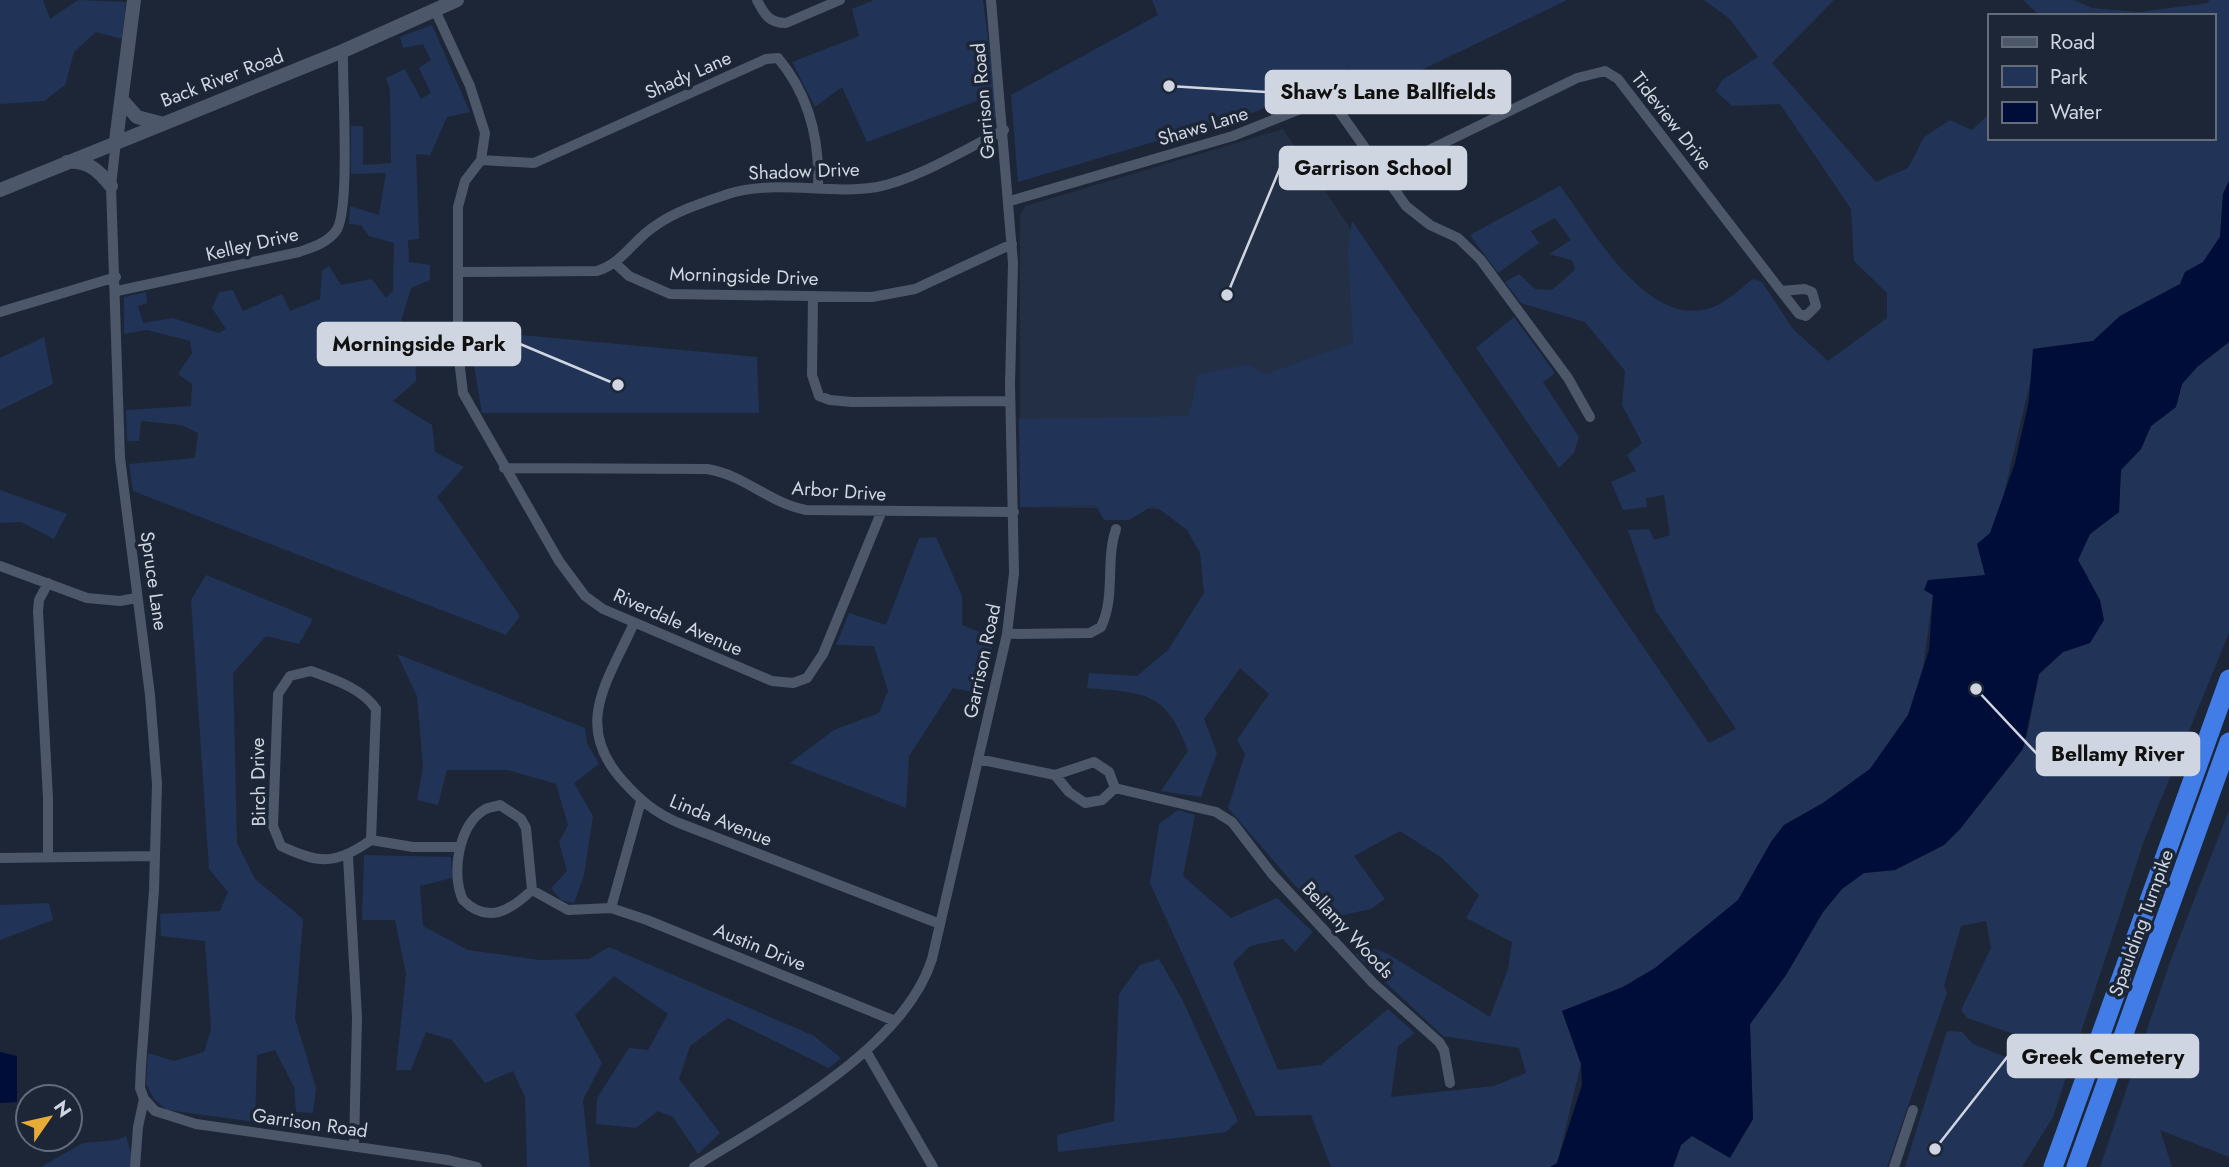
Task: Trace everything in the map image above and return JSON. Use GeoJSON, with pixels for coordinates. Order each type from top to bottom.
{"type":"FeatureCollection","features":[{"type":"Feature","properties":{"kind":"highway","name":"Spaulding Turnpike"},"geometry":{"type":"LineString","coordinates":[[2053,1167],[2229,679]]}},
{"type":"Feature","properties":{"kind":"highway","name":"Spaulding Turnpike"},"geometry":{"type":"LineString","coordinates":[[2076,1167],[2229,742]]}},
{"type":"Feature","properties":{"kind":"street","name":"Spruce Lane"},"geometry":{"type":"LineString","coordinates":[[134,0],[111,186],[117,291],[120,458],[155,751],[157,817],[141,1066],[140,1088],[144,1099],[138,1127],[135,1167]]}},
{"type":"Feature","properties":{"kind":"street","name":"Back River Road"},"geometry":{"type":"LineString","coordinates":[[0,190],[62,162],[343,51],[457,0]]}},
{"type":"Feature","properties":{"kind":"street"},"geometry":{"type":"LineString","coordinates":[[757,0],[765,16],[778,23],[802,17],[840,0]]}},
{"type":"Feature","properties":{"kind":"street","name":"Garrison Road"},"geometry":{"type":"LineString","coordinates":[[694,1167],[827,1081],[866,1051],[895,1021],[926,980],[940,925],[1007,634],[1013,594],[1014,512],[1010,401],[1012,244],[991,0]]}},
{"type":"Feature","properties":{"kind":"street"},"geometry":{"type":"LineString","coordinates":[[435,10],[479,107],[485,133],[481,160],[460,191],[460,272],[597,271],[615,263]]}},
{"type":"Feature","properties":{"kind":"street","name":"Kelley Drive"},"geometry":{"type":"LineString","coordinates":[[117,291],[299,252],[320,245],[336,230],[341,219],[344,187],[343,51]]}},
{"type":"Feature","properties":{"kind":"street","name":"Shady Lane"},"geometry":{"type":"LineString","coordinates":[[481,160],[534,163],[766,59],[778,58],[792,75],[810,115],[819,159],[818,188]]}},
{"type":"Feature","properties":{"kind":"street","name":"Tideview Drive"},"geometry":{"type":"LineString","coordinates":[[1382,173],[1577,78],[1605,71],[1618,79],[1781,291]]}},
{"type":"Feature","properties":{"kind":"street"},"geometry":{"type":"LineString","coordinates":[[122,100],[137,117],[160,123]]}},
{"type":"Feature","properties":{"kind":"street","name":"Shaws Lane"},"geometry":{"type":"LineString","coordinates":[[1010,201],[1233,136],[1318,102],[1334,104],[1382,173],[1417,217],[1458,238],[1480,259],[1568,378],[1590,416]]}},
{"type":"Feature","properties":{"kind":"street","name":"Shadow Drive"},"geometry":{"type":"LineString","coordinates":[[615,263],[656,225],[716,198],[737,191],[876,187],[897,181],[1004,130]]}},
{"type":"Feature","properties":{"kind":"street"},"geometry":{"type":"LineString","coordinates":[[62,162],[86,163],[100,172],[111,186]]}},
{"type":"Feature","properties":{"kind":"street","name":"Morningside Drive"},"geometry":{"type":"LineString","coordinates":[[615,263],[629,276],[670,294],[894,295],[935,281],[1012,244]]}},
{"type":"Feature","properties":{"kind":"street","name":"Riverdale Avenue"},"geometry":{"type":"LineString","coordinates":[[460,272],[458,351],[463,393],[504,468],[571,579],[585,596],[603,609],[772,681],[793,683],[807,678],[823,654],[881,513]]}},
{"type":"Feature","properties":{"kind":"street"},"geometry":{"type":"LineString","coordinates":[[0,312],[116,277]]}},
{"type":"Feature","properties":{"kind":"street"},"geometry":{"type":"LineString","coordinates":[[813,296],[812,375],[819,396],[852,402],[1010,401]]}},
{"type":"Feature","properties":{"kind":"street","name":"Arbor Drive"},"geometry":{"type":"LineString","coordinates":[[504,468],[707,469],[729,472],[785,506],[806,510],[881,513],[1014,512]]}},
{"type":"Feature","properties":{"kind":"street"},"geometry":{"type":"LineString","coordinates":[[1007,634],[1090,633],[1101,626],[1108,607],[1110,547],[1116,529]]}},
{"type":"Feature","properties":{"kind":"street"},"geometry":{"type":"LineString","coordinates":[[0,566],[86,598],[120,601],[136,598]]}},
{"type":"Feature","properties":{"kind":"street"},"geometry":{"type":"LineString","coordinates":[[48,583],[39,600],[38,611],[48,785],[48,856]]}},
{"type":"Feature","properties":{"kind":"street","name":"Linda Avenue"},"geometry":{"type":"LineString","coordinates":[[634,623],[600,705],[596,737],[609,767],[641,801],[658,815],[940,925]]}},
{"type":"Feature","properties":{"kind":"street","name":"Birch Drive"},"geometry":{"type":"LineString","coordinates":[[348,857],[333,860],[300,855],[281,846],[274,826],[275,715],[278,694],[289,676],[311,671],[370,700],[376,709],[371,840]]}},
{"type":"Feature","properties":{"kind":"street"},"geometry":{"type":"LineString","coordinates":[[978,759],[1055,775],[1094,762],[1109,772],[1115,788],[1102,800],[1085,803],[1069,792],[1055,775]]}},
{"type":"Feature","properties":{"kind":"street","name":"Bellamy Woods"},"geometry":{"type":"LineString","coordinates":[[1115,788],[1205,809],[1232,822],[1283,886],[1373,983],[1439,1042],[1444,1050],[1450,1083]]}},
{"type":"Feature","properties":{"kind":"street"},"geometry":{"type":"LineString","coordinates":[[533,890],[568,911],[611,908],[641,801]]}},
{"type":"Feature","properties":{"kind":"street"},"geometry":{"type":"LineString","coordinates":[[500,805],[512,811],[526,828],[533,890],[502,913],[488,914],[469,906],[459,891],[459,847],[483,810],[500,805]]}},
{"type":"Feature","properties":{"kind":"street"},"geometry":{"type":"LineString","coordinates":[[354,1146],[357,1017],[348,857],[371,840],[413,847],[459,847]]}},
{"type":"Feature","properties":{"kind":"street"},"geometry":{"type":"LineString","coordinates":[[0,858],[154,856]]}},
{"type":"Feature","properties":{"kind":"street","name":"Austin Drive"},"geometry":{"type":"LineString","coordinates":[[611,908],[647,919],[895,1021]]}},
{"type":"Feature","properties":{"kind":"street"},"geometry":{"type":"LineString","coordinates":[[866,1051],[933,1167]]}},
{"type":"Feature","properties":{"kind":"street","name":"Garrison Road"},"geometry":{"type":"LineString","coordinates":[[144,1099],[155,1111],[196,1124],[448,1160],[477,1167]]}},
{"type":"Feature","properties":{"kind":"street"},"geometry":{"type":"LineString","coordinates":[[1894,1167],[1913,1110]]}},
{"type":"Feature","properties":{"kind":"shaded area"},"geometry":{"type":"Polygon","coordinates":[[[1283,129],[1522,481],[1412,513],[1020,507],[1020,215],[1025,206],[1283,129]]]}},
{"type":"Feature","properties":{"kind":"green space"},"geometry":{"type":"Polygon","coordinates":[[[0,0],[43,0],[50,19],[78,0],[126,2],[122,39],[96,32],[74,52],[65,85],[44,101],[0,104],[0,0]]]}},
{"type":"Feature","properties":{"kind":"green space"},"geometry":{"type":"Polygon","coordinates":[[[874,0],[983,0],[998,118],[990,121],[979,100],[867,142],[842,87],[815,107],[792,62],[859,36],[852,9],[874,0]]]}},
{"type":"Feature","properties":{"kind":"green space"},"geometry":{"type":"Polygon","coordinates":[[[1152,0],[1567,0],[1405,78],[1360,83],[1342,76],[1350,68],[1255,112],[1018,182],[1011,95],[1158,15],[1152,0]]]}},
{"type":"Feature","properties":{"kind":"green space"},"geometry":{"type":"Polygon","coordinates":[[[1704,0],[1834,0],[1772,63],[1876,182],[1908,168],[1924,137],[1950,120],[1972,130],[1988,115],[1988,140],[2215,140],[2215,14],[2038,14],[2023,0],[2074,0],[2092,8],[2139,12],[2208,3],[2209,0],[2229,0],[2229,181],[2223,194],[2220,237],[2203,262],[2185,272],[2180,284],[2120,316],[2093,341],[2033,349],[2033,370],[1985,575],[1933,595],[1923,668],[1908,715],[1870,769],[1823,803],[1784,825],[1771,842],[1738,900],[1655,968],[1623,987],[1562,1011],[1581,1064],[1557,1164],[1550,1167],[1331,1167],[1311,1115],[1256,1116],[1150,883],[1159,824],[1178,810],[1195,815],[1183,876],[1231,918],[1277,898],[1313,932],[1295,952],[1283,939],[1250,946],[1233,963],[1278,1070],[1321,1065],[1388,1009],[1415,1033],[1398,1046],[1391,1097],[1494,1086],[1526,1073],[1519,1048],[1443,1036],[1356,955],[1364,945],[1388,954],[1490,1017],[1508,969],[1512,942],[1466,918],[1479,895],[1442,858],[1400,831],[1354,856],[1385,899],[1371,909],[1324,919],[1228,808],[1245,754],[1237,740],[1269,694],[1240,668],[1204,719],[1217,753],[1201,797],[1161,791],[1188,751],[1180,731],[1162,706],[1151,699],[1139,694],[1087,688],[1089,673],[1137,676],[1168,650],[1204,593],[1200,553],[1187,530],[1154,505],[1129,520],[1104,520],[1096,505],[1020,507],[1019,419],[1189,416],[1198,374],[1248,365],[1266,374],[1353,343],[1348,251],[1352,221],[1709,743],[1736,729],[1656,611],[1628,530],[1649,529],[1654,540],[1670,535],[1664,495],[1646,498],[1647,507],[1623,510],[1611,482],[1636,471],[1627,455],[1642,443],[1622,405],[1625,371],[1585,322],[1521,303],[1505,282],[1519,274],[1535,289],[1552,290],[1575,270],[1572,260],[1549,254],[1571,240],[1555,218],[1531,231],[1539,243],[1498,273],[1470,235],[1560,186],[1624,272],[1666,305],[1689,311],[1713,307],[1753,279],[1762,282],[1793,329],[1828,361],[1887,318],[1887,293],[1854,261],[1851,209],[1780,104],[1732,106],[1716,91],[1722,80],[1758,57],[1730,19],[1704,0]]]}},
{"type":"Feature","properties":{"kind":"green space"},"geometry":{"type":"Polygon","coordinates":[[[432,25],[470,112],[447,117],[430,155],[416,154],[419,239],[408,240],[409,262],[430,265],[430,280],[411,288],[401,321],[415,334],[416,381],[393,401],[432,425],[435,452],[464,467],[437,497],[520,616],[506,635],[133,491],[129,464],[195,458],[198,433],[181,425],[141,421],[139,441],[127,441],[126,410],[191,406],[192,384],[178,374],[192,353],[190,341],[147,330],[124,334],[124,297],[146,292],[147,303],[138,306],[143,323],[173,318],[219,333],[226,329],[212,308],[219,292],[233,290],[243,311],[282,294],[290,311],[320,299],[322,271],[329,266],[341,285],[372,279],[386,298],[393,291],[394,243],[369,236],[361,225],[349,224],[350,206],[379,215],[386,173],[351,174],[351,126],[363,126],[363,165],[391,163],[390,90],[386,78],[405,69],[421,99],[431,93],[419,68],[431,60],[423,44],[403,48],[400,37],[432,25]]]}},
{"type":"Feature","properties":{"kind":"green space"},"geometry":{"type":"Polygon","coordinates":[[[1514,317],[1555,373],[1543,382],[1579,437],[1574,453],[1559,468],[1476,348],[1514,317]]]}},
{"type":"Feature","properties":{"kind":"green space"},"geometry":{"type":"Polygon","coordinates":[[[468,330],[757,357],[759,413],[482,413],[468,330]]]}},
{"type":"Feature","properties":{"kind":"green space"},"geometry":{"type":"Polygon","coordinates":[[[44,337],[53,384],[0,410],[0,358],[44,337]]]}},
{"type":"Feature","properties":{"kind":"green space"},"geometry":{"type":"Polygon","coordinates":[[[2229,342],[2229,633],[2144,841],[2053,1117],[2022,1167],[1905,1167],[1947,1031],[1962,1032],[1973,1044],[2046,1073],[2038,1042],[1967,1018],[1961,1010],[1991,948],[1986,921],[1961,926],[1944,986],[1947,993],[1887,1167],[1673,1167],[1681,1145],[1692,1136],[1730,1157],[1753,1119],[1750,1024],[1786,975],[1823,912],[1842,889],[1864,873],[1895,870],[1944,845],[2015,760],[2027,736],[2039,674],[2063,652],[2090,643],[2088,577],[2078,560],[2090,534],[2119,512],[2121,470],[2141,449],[2151,426],[2176,407],[2182,384],[2197,367],[2229,342]]]}},
{"type":"Feature","properties":{"kind":"green space"},"geometry":{"type":"Polygon","coordinates":[[[0,490],[67,514],[54,539],[21,522],[0,523],[0,490]]]}},
{"type":"Feature","properties":{"kind":"green space"},"geometry":{"type":"Polygon","coordinates":[[[936,537],[962,596],[962,625],[995,638],[978,693],[953,688],[909,756],[906,808],[790,763],[834,730],[879,713],[888,691],[874,646],[836,645],[849,613],[886,625],[919,538],[936,537]]]}},
{"type":"Feature","properties":{"kind":"green space"},"geometry":{"type":"Polygon","coordinates":[[[206,575],[313,619],[299,644],[266,636],[233,673],[237,843],[255,879],[303,919],[295,1018],[316,1088],[313,1113],[296,1112],[294,1087],[275,1050],[257,1055],[255,1122],[167,1110],[154,1099],[146,1084],[148,1053],[174,1061],[204,1052],[211,1029],[205,941],[161,936],[160,914],[220,911],[228,892],[209,869],[191,600],[206,575]]]}},
{"type":"Feature","properties":{"kind":"green space"},"geometry":{"type":"Polygon","coordinates":[[[397,654],[585,728],[587,743],[599,764],[574,783],[593,816],[584,875],[574,903],[561,900],[551,888],[567,871],[559,842],[568,825],[556,784],[508,770],[447,770],[438,805],[417,800],[423,767],[417,696],[397,654]]]}},
{"type":"Feature","properties":{"kind":"green space"},"geometry":{"type":"Polygon","coordinates":[[[2229,810],[2229,1157],[2160,1130],[2172,1167],[2100,1167],[2170,962],[2229,810]]]}},
{"type":"Feature","properties":{"kind":"green space"},"geometry":{"type":"Polygon","coordinates":[[[364,855],[451,857],[452,878],[420,886],[423,926],[468,950],[540,960],[589,959],[609,947],[814,1036],[841,1058],[829,1068],[728,1018],[690,1046],[679,1079],[720,1133],[698,1154],[673,1117],[658,1111],[636,1128],[596,1124],[597,1098],[629,1048],[648,1050],[668,1014],[614,976],[575,1015],[602,1063],[583,1100],[590,1167],[527,1167],[525,1097],[513,1071],[485,1083],[452,1040],[426,1032],[411,1070],[396,1070],[406,974],[395,920],[362,920],[364,855]]]}},
{"type":"Feature","properties":{"kind":"green space"},"geometry":{"type":"Polygon","coordinates":[[[49,903],[53,920],[0,940],[0,905],[49,903]]]}},
{"type":"Feature","properties":{"kind":"green space"},"geometry":{"type":"Polygon","coordinates":[[[1159,959],[1182,999],[1238,1121],[1226,1132],[1058,1152],[1057,1135],[1114,1121],[1119,994],[1140,965],[1159,959]]]}},
{"type":"Feature","properties":{"kind":"green space"},"geometry":{"type":"Polygon","coordinates":[[[126,1136],[135,1167],[41,1167],[66,1153],[84,1153],[84,1143],[117,1140],[126,1136]]]}},
{"type":"Feature","properties":{"kind":"water"},"geometry":{"type":"Polygon","coordinates":[[[2229,181],[2229,342],[2197,367],[2182,384],[2176,407],[2151,426],[2141,449],[2121,470],[2119,512],[2090,534],[2078,560],[2100,600],[2104,620],[2090,643],[2063,652],[2039,674],[2023,749],[1960,829],[1944,845],[1895,870],[1864,873],[1842,889],[1823,912],[1786,975],[1750,1024],[1753,1119],[1730,1158],[1692,1136],[1681,1145],[1673,1167],[1550,1167],[1557,1163],[1582,1085],[1581,1064],[1562,1011],[1623,987],[1655,968],[1738,900],[1771,842],[1784,825],[1823,803],[1870,769],[1908,715],[1929,650],[1933,595],[1924,590],[1928,580],[1985,575],[1977,544],[1990,533],[2015,463],[2029,400],[2033,349],[2093,341],[2120,316],[2180,284],[2185,272],[2203,262],[2220,237],[2223,194],[2229,181]]]}},
{"type":"Feature","properties":{"kind":"water"},"geometry":{"type":"Polygon","coordinates":[[[0,1052],[17,1056],[17,1083],[14,1083],[14,1102],[0,1103],[0,1052]]]}},
{"type":"Feature","properties":{"kind":"place","name":"Shaw’s Lane Ballfields"},"geometry":{"type":"Point","coordinates":[1169,86]}},
{"type":"Feature","properties":{"kind":"place","name":"Garrison School"},"geometry":{"type":"Point","coordinates":[1227,295]}},
{"type":"Feature","properties":{"kind":"place","name":"Morningside Park"},"geometry":{"type":"Point","coordinates":[618,385]}},
{"type":"Feature","properties":{"kind":"place","name":"Bellamy River"},"geometry":{"type":"Point","coordinates":[1976,689]}},
{"type":"Feature","properties":{"kind":"place","name":"Greek Cemetery"},"geometry":{"type":"Point","coordinates":[1935,1149]}}]}
